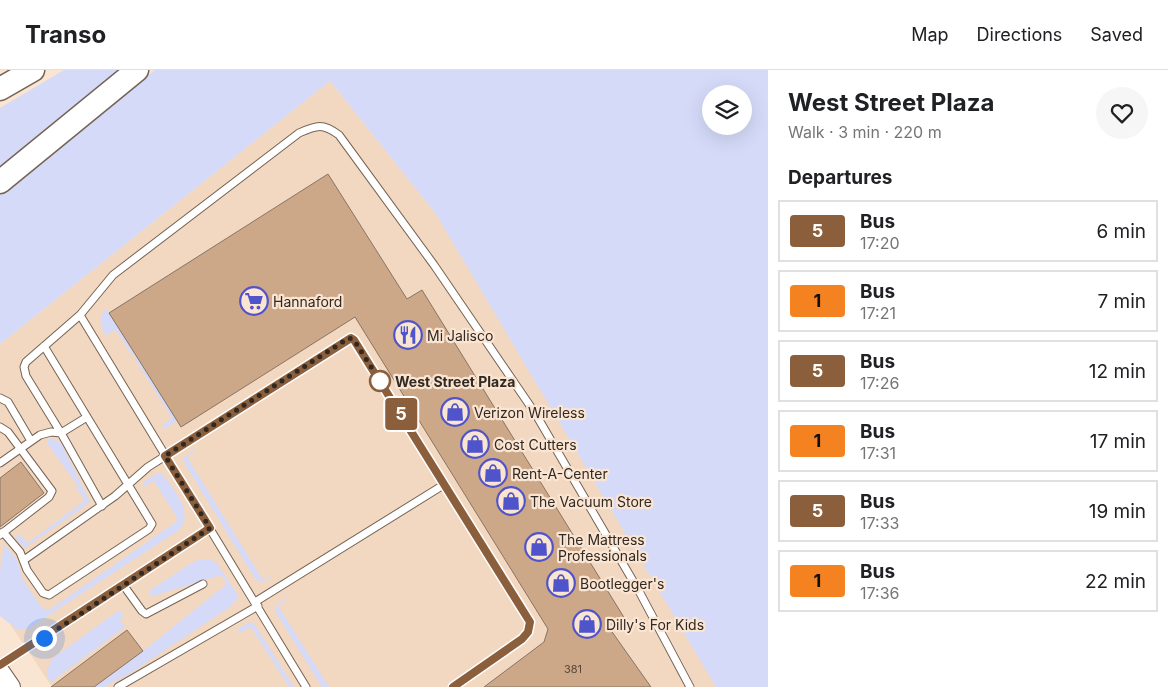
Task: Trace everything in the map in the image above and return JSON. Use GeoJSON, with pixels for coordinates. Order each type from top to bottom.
{"type":"FeatureCollection","features":[{"type":"Feature","properties":{"kind":"highway"},"geometry":{"type":"LineString","coordinates":[[0,89],[32,70]]}},
{"type":"Feature","properties":{"kind":"highway"},"geometry":{"type":"LineString","coordinates":[[0,182],[138,70]]}},
{"type":"Feature","properties":{"kind":"street"},"geometry":{"type":"LineString","coordinates":[[0,671],[11,687]]}},
{"type":"Feature","properties":{"kind":"lane"},"geometry":{"type":"LineString","coordinates":[[102,506],[24,372],[26,362],[80,315],[105,282],[113,275],[300,133],[320,126],[329,128],[339,135],[434,265],[535,413],[640,593],[690,687]]}},
{"type":"Feature","properties":{"kind":"lane"},"geometry":{"type":"LineString","coordinates":[[80,315],[306,687]]}},
{"type":"Feature","properties":{"kind":"lane"},"geometry":{"type":"LineString","coordinates":[[24,560],[102,506],[143,470],[351,338],[530,622],[528,632],[522,639],[453,687]]}},
{"type":"Feature","properties":{"kind":"lane"},"geometry":{"type":"LineString","coordinates":[[0,427],[8,432],[52,492],[49,497],[2,533],[20,552],[28,570],[43,593],[49,595],[149,529],[152,524],[44,346]]}},
{"type":"Feature","properties":{"kind":"lane"},"geometry":{"type":"LineString","coordinates":[[0,398],[8,402],[31,441]]}},
{"type":"Feature","properties":{"kind":"lane"},"geometry":{"type":"LineString","coordinates":[[0,463],[45,433],[61,433],[87,417]]}},
{"type":"Feature","properties":{"kind":"lane"},"geometry":{"type":"LineString","coordinates":[[118,687],[257,604],[444,484]]}},
{"type":"Feature","properties":{"kind":"lane"},"geometry":{"type":"LineString","coordinates":[[0,665],[124,586],[210,528]]}},
{"type":"Feature","properties":{"kind":"lane"},"geometry":{"type":"LineString","coordinates":[[124,586],[143,613],[146,614],[203,584]]}},
{"type":"Feature","properties":{"kind":"shaded area"},"geometry":{"type":"Polygon","coordinates":[[[64,70],[123,70],[0,169],[0,108],[64,70]]]}},
{"type":"Feature","properties":{"kind":"shaded area"},"geometry":{"type":"Polygon","coordinates":[[[155,70],[768,70],[768,687],[716,687],[436,214],[330,81],[0,344],[0,194],[155,70]]]}},
{"type":"Feature","properties":{"kind":"shaded area"},"geometry":{"type":"Polygon","coordinates":[[[330,81],[436,214],[755,687],[52,687],[0,612],[0,344],[330,81]]]}},
{"type":"Feature","properties":{"kind":"shaded area"},"geometry":{"type":"Polygon","coordinates":[[[106,309],[135,354],[132,355],[116,330],[106,335],[104,332],[101,318],[106,309]]]}},
{"type":"Feature","properties":{"kind":"shaded area"},"geometry":{"type":"Polygon","coordinates":[[[137,357],[177,421],[164,429],[162,425],[172,418],[135,359],[137,357]]]}},
{"type":"Feature","properties":{"kind":"shaded area"},"geometry":{"type":"Polygon","coordinates":[[[51,438],[61,443],[90,502],[25,548],[16,539],[17,535],[21,535],[28,543],[85,500],[76,488],[78,486],[47,443],[51,438]]]}},
{"type":"Feature","properties":{"kind":"shaded area"},"geometry":{"type":"Polygon","coordinates":[[[197,450],[187,457],[263,580],[274,574],[264,582],[256,580],[185,464],[183,458],[197,450]]]}},
{"type":"Feature","properties":{"kind":"shaded area"},"geometry":{"type":"Polygon","coordinates":[[[157,473],[165,477],[184,509],[185,516],[179,530],[29,628],[21,630],[13,628],[14,625],[0,616],[0,571],[4,546],[17,560],[23,580],[42,608],[48,610],[176,522],[177,517],[154,481],[142,486],[144,482],[157,473]]]}},
{"type":"Feature","properties":{"kind":"shaded area"},"geometry":{"type":"Polygon","coordinates":[[[199,559],[216,562],[239,597],[230,607],[132,672],[104,687],[94,687],[143,651],[227,584],[221,575],[153,596],[149,595],[149,591],[199,559]]]}},
{"type":"Feature","properties":{"kind":"shaded area"},"geometry":{"type":"Polygon","coordinates":[[[287,598],[278,606],[329,687],[322,687],[275,611],[276,605],[287,598]]]}},
{"type":"Feature","properties":{"kind":"shaded area"},"geometry":{"type":"Polygon","coordinates":[[[118,611],[124,615],[120,620],[125,627],[51,682],[47,673],[53,658],[118,611]]]}},
{"type":"Feature","properties":{"kind":"shaded area"},"geometry":{"type":"Polygon","coordinates":[[[250,622],[255,625],[294,687],[289,687],[251,627],[239,633],[238,629],[250,622]]]}},
{"type":"Feature","properties":{"kind":"building"},"geometry":{"type":"Polygon","coordinates":[[[328,174],[407,299],[422,290],[625,619],[610,629],[651,687],[484,687],[544,642],[548,629],[355,317],[181,427],[109,313],[328,174]]]}},
{"type":"Feature","properties":{"kind":"building"},"geometry":{"type":"Polygon","coordinates":[[[21,462],[44,493],[0,527],[0,478],[21,462]]]}},
{"type":"Feature","properties":{"kind":"building"},"geometry":{"type":"Polygon","coordinates":[[[127,630],[143,651],[94,687],[51,687],[127,630]]]}},
{"type":"Feature","properties":{"kind":"bus line","name":"5"},"geometry":{"type":"LineString","coordinates":[[0,665],[210,528],[165,456],[347,339],[353,338],[530,622],[530,628],[522,639],[453,687]]}},
{"type":"Feature","properties":{"kind":"place","name":"Hannaford"},"geometry":{"type":"Point","coordinates":[254,301]}},
{"type":"Feature","properties":{"kind":"place","name":"Mi Jalisco"},"geometry":{"type":"Point","coordinates":[408,335]}},
{"type":"Feature","properties":{"kind":"place","name":"West Street Plaza"},"geometry":{"type":"Point","coordinates":[380,381]}},
{"type":"Feature","properties":{"kind":"place","name":"Verizon Wireless"},"geometry":{"type":"Point","coordinates":[455,412]}},
{"type":"Feature","properties":{"kind":"place","name":"Cost Cutters"},"geometry":{"type":"Point","coordinates":[475,444]}},
{"type":"Feature","properties":{"kind":"place","name":"Rent-A-Center"},"geometry":{"type":"Point","coordinates":[493,473]}},
{"type":"Feature","properties":{"kind":"place","name":"The Vacuum Store"},"geometry":{"type":"Point","coordinates":[511,501]}},
{"type":"Feature","properties":{"kind":"place","name":"The Mattress Professionals"},"geometry":{"type":"Point","coordinates":[539,547]}},
{"type":"Feature","properties":{"kind":"place","name":"Bootlegger's"},"geometry":{"type":"Point","coordinates":[561,583]}},
{"type":"Feature","properties":{"kind":"place","name":"Dilly's For Kids"},"geometry":{"type":"Point","coordinates":[587,624]}},
{"type":"Feature","properties":{"kind":"route"},"geometry":{"type":"LineString","coordinates":[[44,638],[210,528],[165,456],[349,338],[353,338],[380,381]]}}]}
